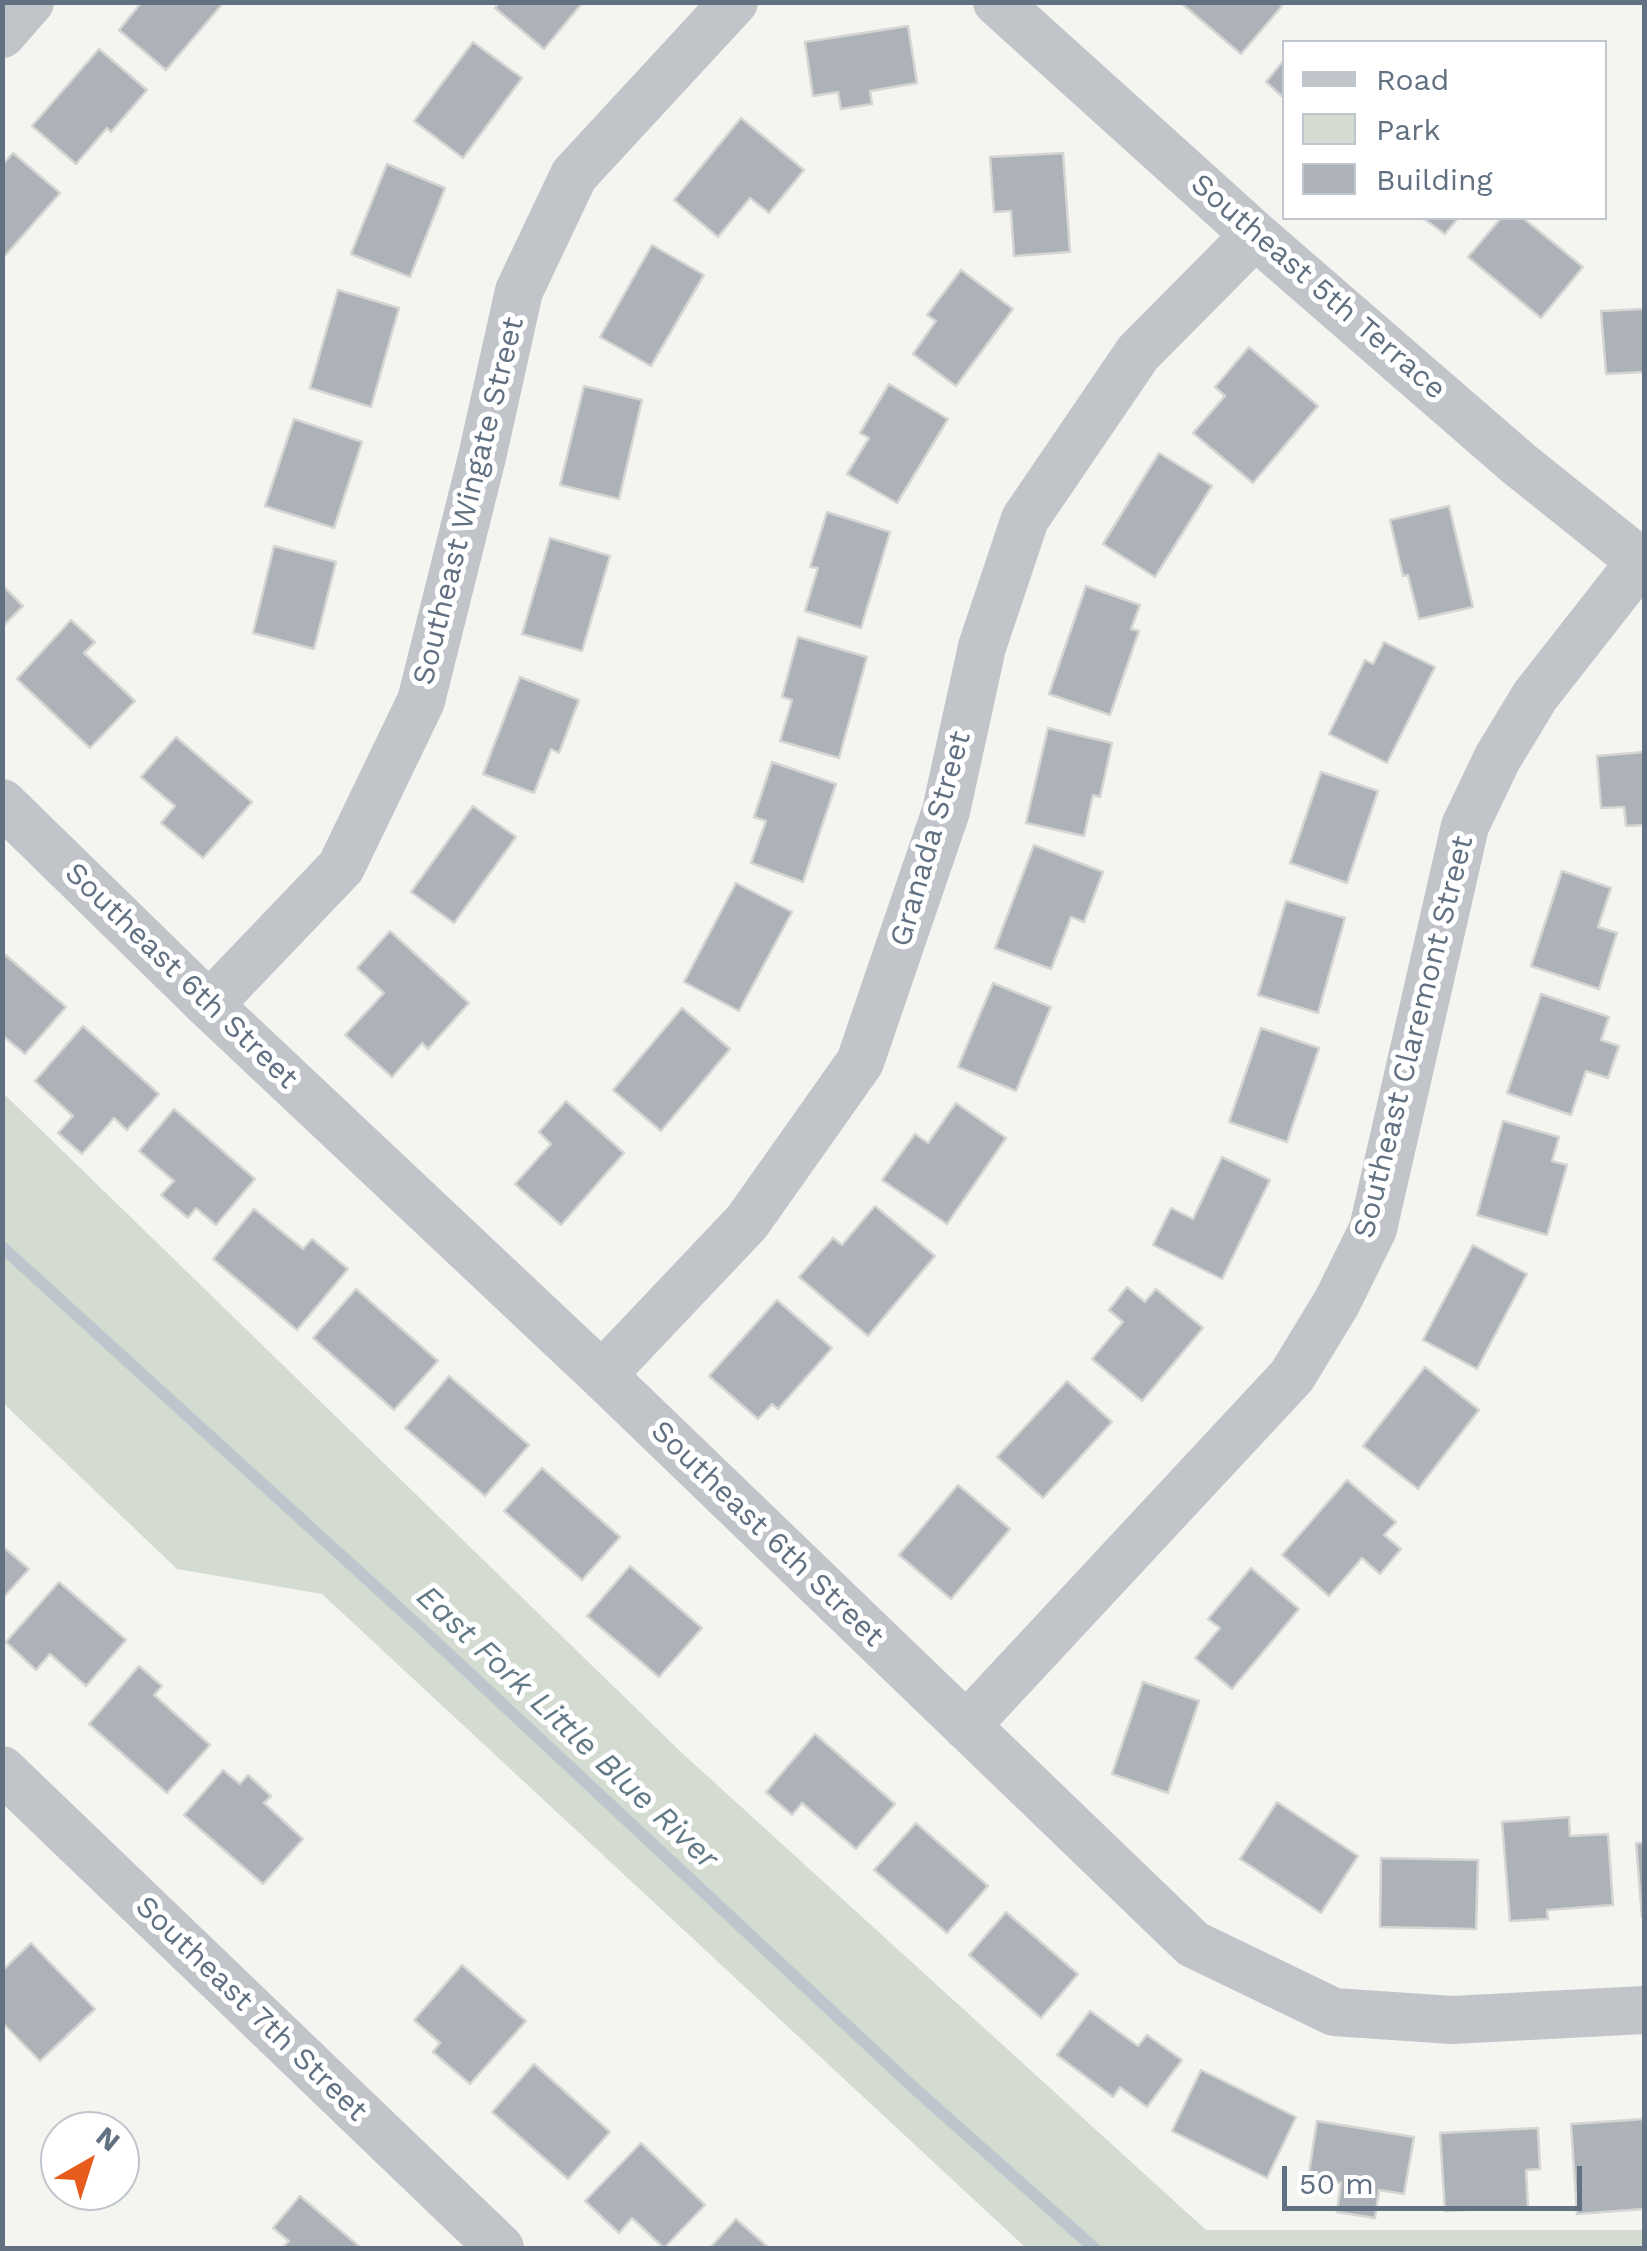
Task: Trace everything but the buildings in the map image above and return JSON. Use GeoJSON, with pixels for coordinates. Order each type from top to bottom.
{"type":"FeatureCollection","features":[{"type":"Feature","properties":{"kind":"street"},"geometry":{"type":"LineString","coordinates":[[2,34],[30,2]]}},
{"type":"Feature","properties":{"kind":"street","name":"Southeast Wingate Street"},"geometry":{"type":"LineString","coordinates":[[209,1005],[341,867],[421,701],[519,291],[574,175],[734,2]]}},
{"type":"Feature","properties":{"kind":"street","name":"Southeast 5th Terrace"},"geometry":{"type":"LineString","coordinates":[[997,2],[1255,235],[1519,464],[1643,560]]}},
{"type":"Feature","properties":{"kind":"street","name":"Granada Street"},"geometry":{"type":"LineString","coordinates":[[602,1374],[747,1222],[860,1062],[946,811],[982,647],[1025,520],[1138,353],[1255,235]]}},
{"type":"Feature","properties":{"kind":"street","name":"Southeast Claremont Street"},"geometry":{"type":"LineString","coordinates":[[966,1726],[1292,1376],[1337,1302],[1373,1229],[1465,826],[1497,759],[1535,696],[1643,560]]}},
{"type":"Feature","properties":{"kind":"street","name":"Southeast 6th Street"},"geometry":{"type":"LineString","coordinates":[[2,803],[1194,1944],[1334,2012],[1452,2020],[1644,2010]]}},
{"type":"Feature","properties":{"kind":"street","name":"Southeast 7th Street"},"geometry":{"type":"LineString","coordinates":[[2,1770],[500,2248]]}},
{"type":"Feature","properties":{"kind":"green space"},"geometry":{"type":"Polygon","coordinates":[[[3,1093],[682,1753],[1206,2230],[1644,2230],[1644,2248],[1026,2248],[322,1594],[177,1569],[3,1403],[3,1093]]]}},
{"type":"Feature","properties":{"kind":"waterway","name":"East Fork Little Blue River"},"geometry":{"type":"LineString","coordinates":[[2,1247],[423,1630],[914,2088],[1094,2248]]}}]}
